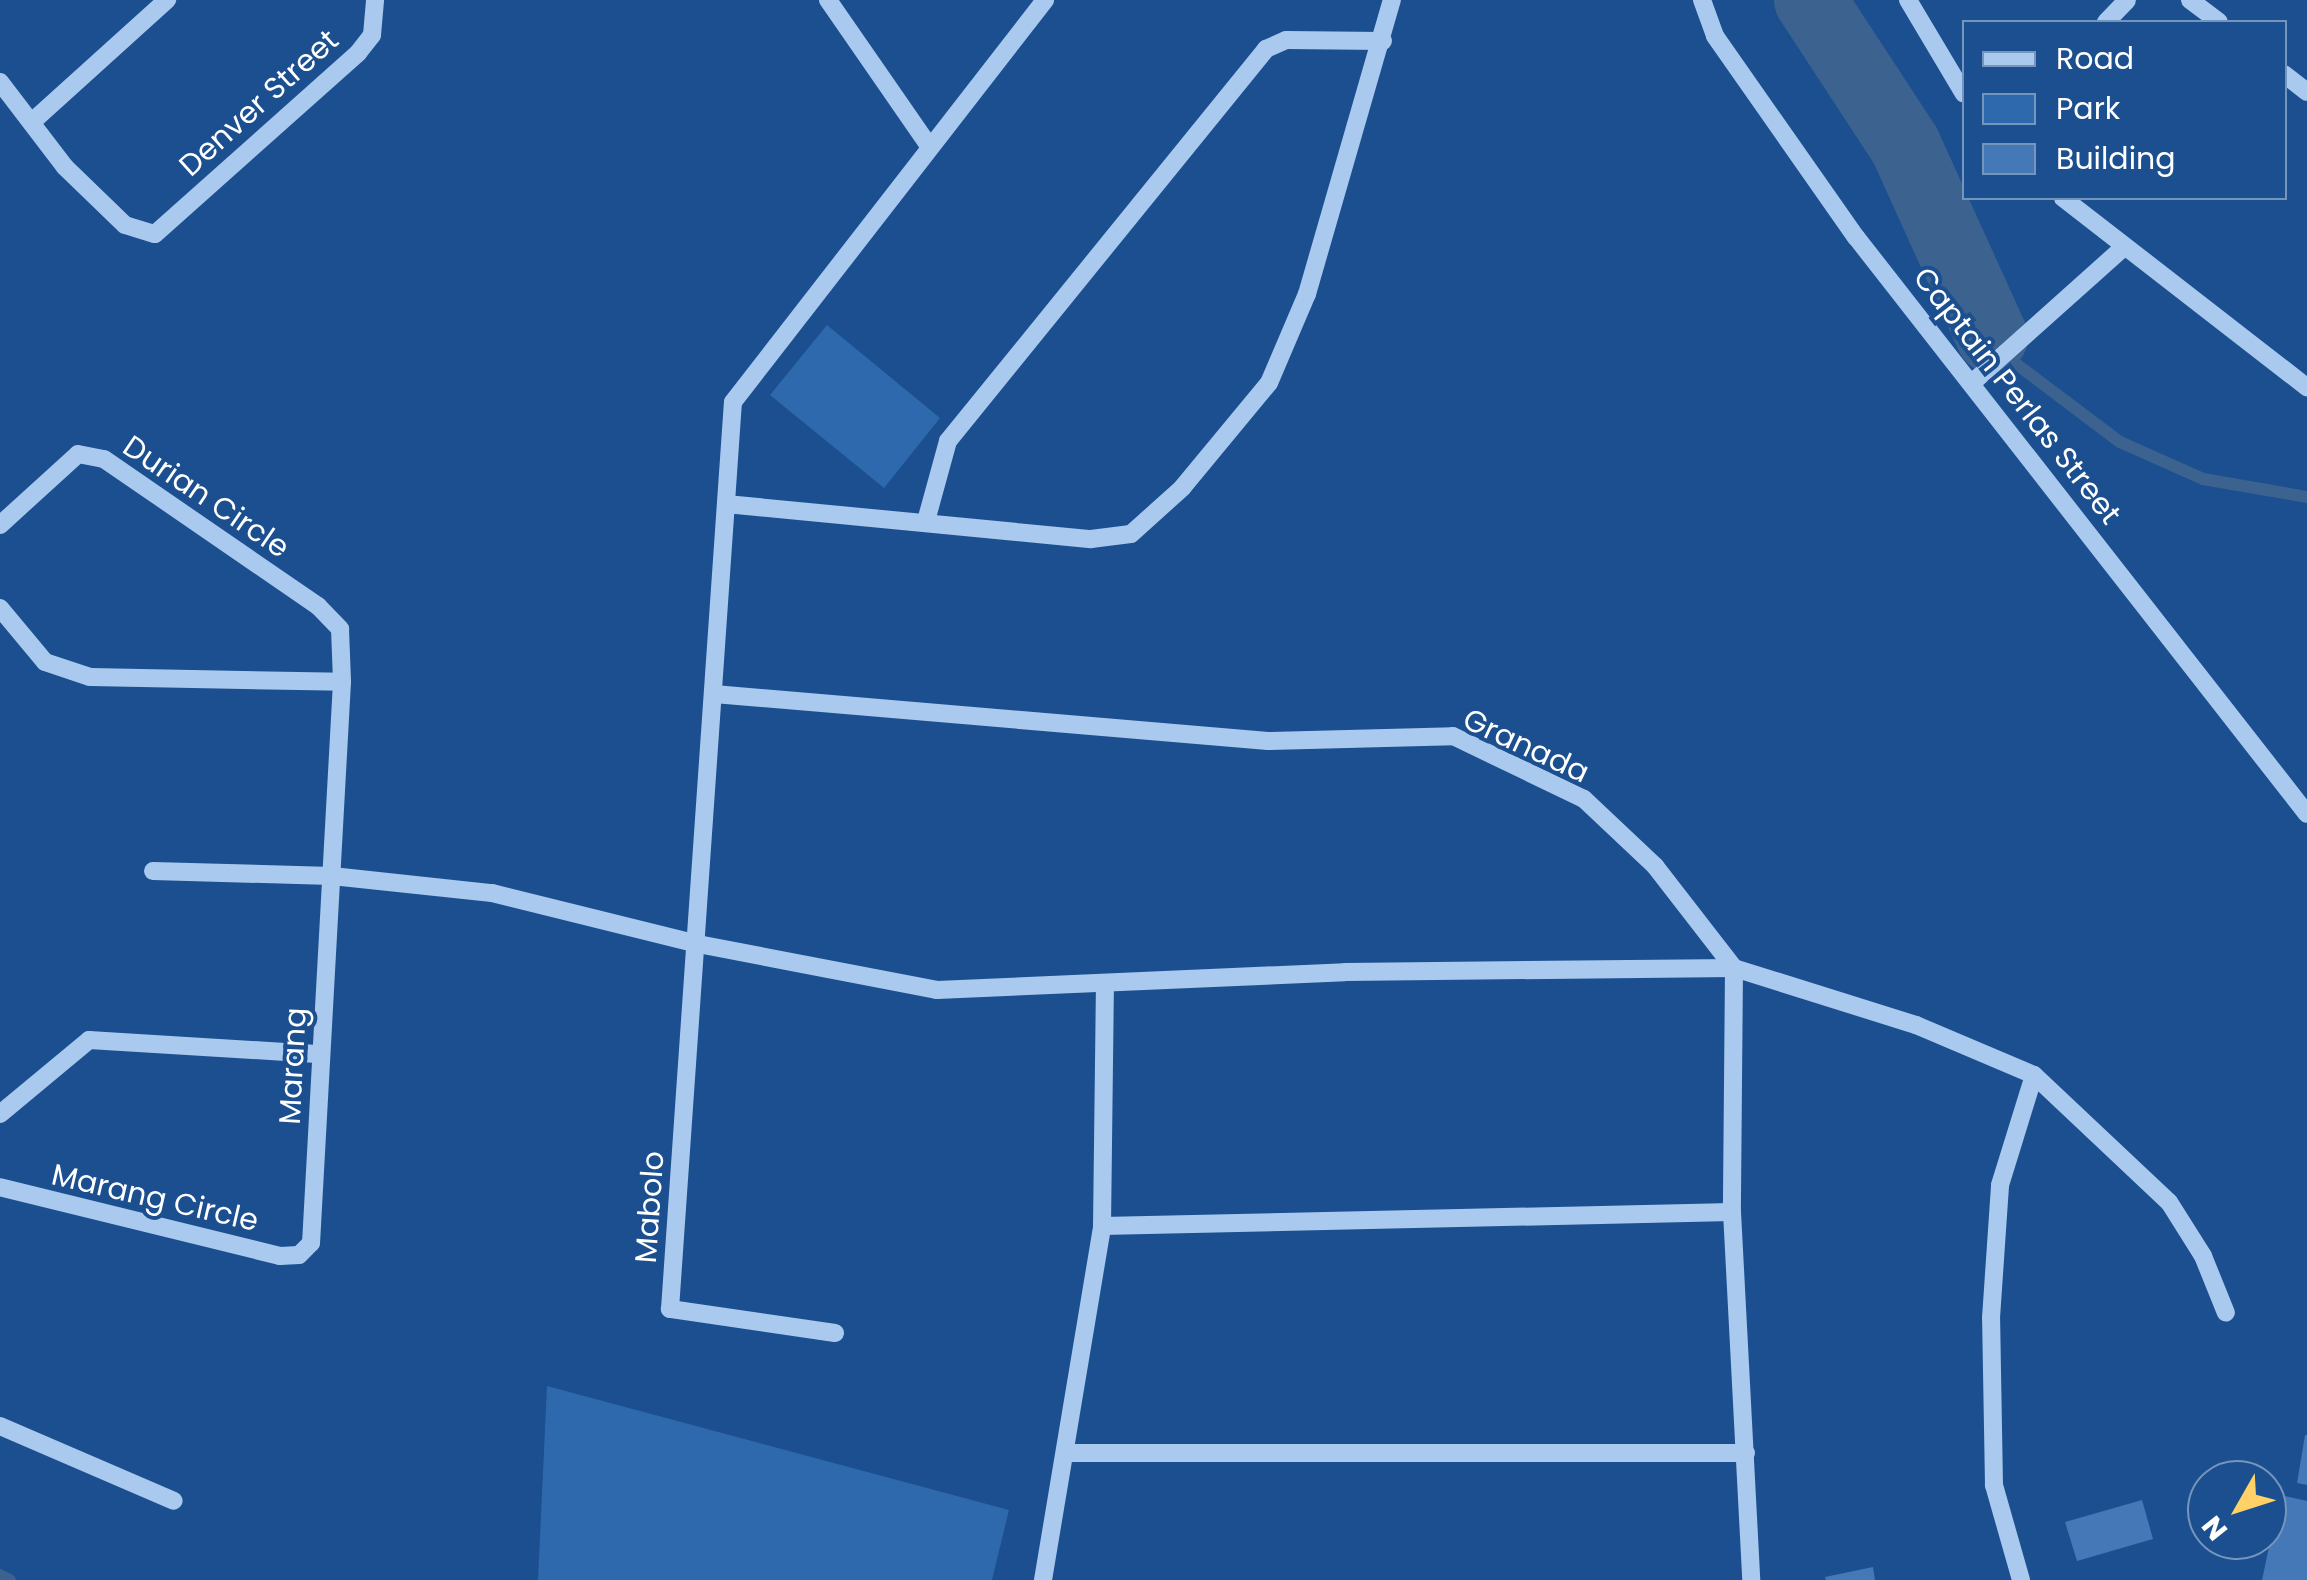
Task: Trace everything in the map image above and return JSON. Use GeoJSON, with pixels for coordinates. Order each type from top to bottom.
{"type":"FeatureCollection","features":[{"type":"Feature","properties":{"kind":"street"},"geometry":{"type":"LineString","coordinates":[[0,82],[33,122],[167,0]]}},
{"type":"Feature","properties":{"kind":"street","name":"Denver Street"},"geometry":{"type":"LineString","coordinates":[[33,122],[65,167],[125,225],[155,234],[358,53],[372,36],[375,0]]}},
{"type":"Feature","properties":{"kind":"street"},"geometry":{"type":"LineString","coordinates":[[828,0],[929,146]]}},
{"type":"Feature","properties":{"kind":"street"},"geometry":{"type":"LineString","coordinates":[[698,944],[726,504],[740,388],[1045,0]]}},
{"type":"Feature","properties":{"kind":"street"},"geometry":{"type":"LineString","coordinates":[[726,504],[1090,538],[1131,534],[1182,488],[1268,383],[1307,294],[1392,0]]}},
{"type":"Feature","properties":{"kind":"street","name":"Captain Perlas Street"},"geometry":{"type":"LineString","coordinates":[[1702,0],[1714,36],[1856,237],[2307,814]]}},
{"type":"Feature","properties":{"kind":"street"},"geometry":{"type":"LineString","coordinates":[[1908,0],[1962,91]]}},
{"type":"Feature","properties":{"kind":"street"},"geometry":{"type":"LineString","coordinates":[[2108,20],[2127,0]]}},
{"type":"Feature","properties":{"kind":"street"},"geometry":{"type":"LineString","coordinates":[[2190,0],[2216,20]]}},
{"type":"Feature","properties":{"kind":"street"},"geometry":{"type":"LineString","coordinates":[[926,521],[948,442],[1266,49],[1286,40],[1383,40]]}},
{"type":"Feature","properties":{"kind":"street"},"geometry":{"type":"LineString","coordinates":[[2287,76],[2307,92]]}},
{"type":"Feature","properties":{"kind":"street"},"geometry":{"type":"LineString","coordinates":[[2065,200],[2307,387]]}},
{"type":"Feature","properties":{"kind":"street"},"geometry":{"type":"LineString","coordinates":[[1973,382],[2124,247]]}},
{"type":"Feature","properties":{"kind":"street","name":"Durian Circle"},"geometry":{"type":"LineString","coordinates":[[0,525],[78,454],[104,459],[318,606],[340,628],[342,682],[332,876]]}},
{"type":"Feature","properties":{"kind":"street"},"geometry":{"type":"LineString","coordinates":[[0,608],[46,662],[90,676],[342,682]]}},
{"type":"Feature","properties":{"kind":"street","name":"Granada"},"geometry":{"type":"LineString","coordinates":[[714,694],[1268,740],[1453,736],[1584,799],[1655,866],[1734,968]]}},
{"type":"Feature","properties":{"kind":"street"},"geometry":{"type":"LineString","coordinates":[[153,871],[332,876],[492,893],[698,944],[937,990],[1105,987],[1346,972],[1734,968],[1916,1025],[2034,1074],[2169,1202],[2203,1256],[2226,1314]]}},
{"type":"Feature","properties":{"kind":"street","name":"Marang"},"geometry":{"type":"LineString","coordinates":[[299,1255],[311,1243],[332,876]]}},
{"type":"Feature","properties":{"kind":"street","name":"Mabolo"},"geometry":{"type":"LineString","coordinates":[[698,944],[670,1309],[835,1333]]}},
{"type":"Feature","properties":{"kind":"street"},"geometry":{"type":"LineString","coordinates":[[1734,968],[1732,1212],[1751,1580]]}},
{"type":"Feature","properties":{"kind":"street"},"geometry":{"type":"LineString","coordinates":[[1043,1580],[1069,1453],[1102,1226],[1105,987]]}},
{"type":"Feature","properties":{"kind":"street"},"geometry":{"type":"LineString","coordinates":[[0,1114],[89,1040],[320,1054]]}},
{"type":"Feature","properties":{"kind":"street"},"geometry":{"type":"LineString","coordinates":[[2021,1580],[1994,1484],[1991,1318],[2000,1186],[2034,1074]]}},
{"type":"Feature","properties":{"kind":"street","name":"Marang Circle"},"geometry":{"type":"LineString","coordinates":[[0,1187],[299,1255]]}},
{"type":"Feature","properties":{"kind":"street"},"geometry":{"type":"LineString","coordinates":[[1102,1226],[1732,1212]]}},
{"type":"Feature","properties":{"kind":"street"},"geometry":{"type":"LineString","coordinates":[[0,1426],[174,1501]]}},
{"type":"Feature","properties":{"kind":"street"},"geometry":{"type":"LineString","coordinates":[[1069,1453],[1746,1453]]}},
{"type":"Feature","properties":{"kind":"green space"},"geometry":{"type":"Polygon","coordinates":[[[827,325],[940,418],[884,488],[770,395],[827,325]]]}},
{"type":"Feature","properties":{"kind":"green space"},"geometry":{"type":"Polygon","coordinates":[[[547,1386],[1009,1510],[992,1580],[538,1580],[547,1386]]]}},
{"type":"Feature","properties":{"kind":"building"},"geometry":{"type":"Polygon","coordinates":[[[2307,1435],[2307,1485],[2297,1483],[2307,1435]]]}},
{"type":"Feature","properties":{"kind":"building"},"geometry":{"type":"Polygon","coordinates":[[[2287,1497],[2307,1501],[2307,1580],[2262,1580],[2266,1560],[2287,1560],[2287,1497]]]}},
{"type":"Feature","properties":{"kind":"building"},"geometry":{"type":"Polygon","coordinates":[[[2142,1500],[2153,1539],[2077,1561],[2065,1522],[2142,1500]]]}},
{"type":"Feature","properties":{"kind":"building"},"geometry":{"type":"Polygon","coordinates":[[[1873,1567],[1875,1580],[1825,1577],[1873,1567]]]}},
{"type":"Feature","properties":{"kind":"waterway"},"geometry":{"type":"LineString","coordinates":[[1810,0],[1905,145],[1992,337]]}},
{"type":"Feature","properties":{"kind":"waterway"},"geometry":{"type":"LineString","coordinates":[[2015,363],[2120,442],[2203,479],[2307,497]]}},
{"type":"Feature","properties":{"kind":"waterway"},"geometry":{"type":"LineString","coordinates":[[0,1575],[10,1580]]}}]}
